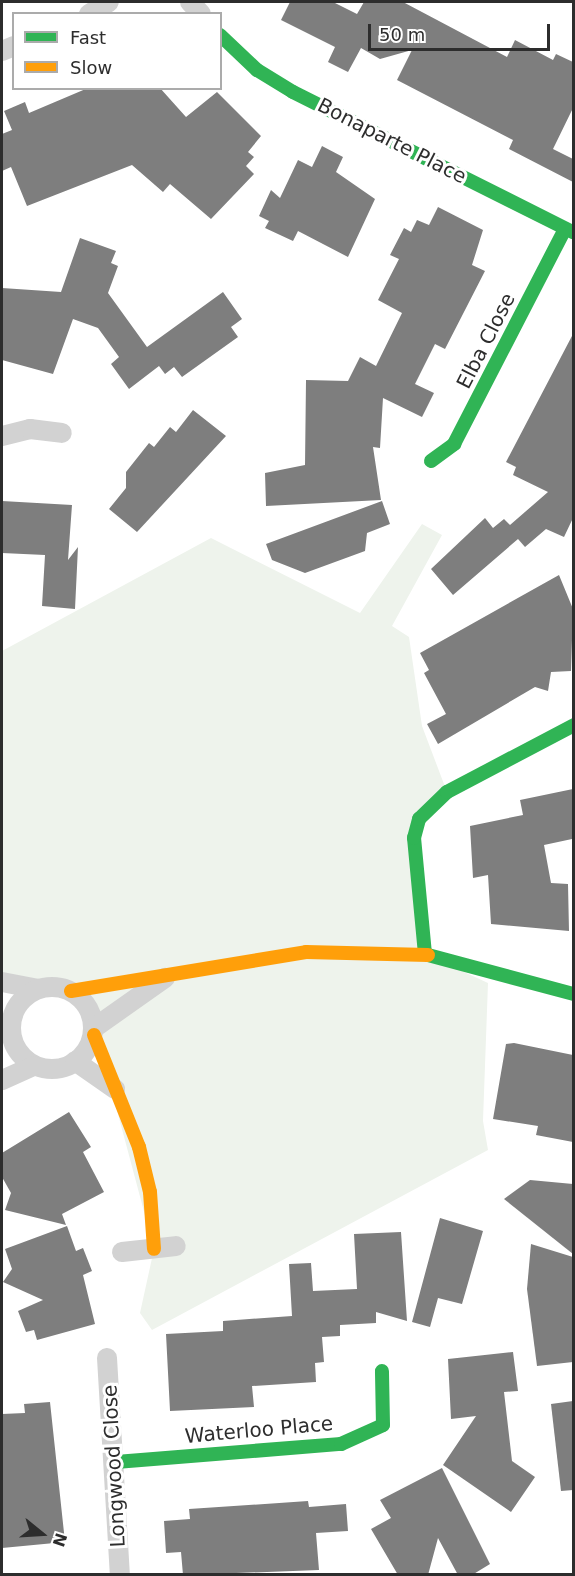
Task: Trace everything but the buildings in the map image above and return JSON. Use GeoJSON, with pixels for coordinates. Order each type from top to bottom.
{"type":"FeatureCollection","features":[{"type":"Feature","properties":{"kind":"street"},"geometry":{"type":"LineString","coordinates":[[92,12],[109,2]]}},
{"type":"Feature","properties":{"kind":"street","name":"Bonaparte Place"},"geometry":{"type":"LineString","coordinates":[[222,37],[284,87],[569,231]]}},
{"type":"Feature","properties":{"kind":"street","name":"Elba Close"},"geometry":{"type":"LineString","coordinates":[[431,461],[454,444],[569,231]]}},
{"type":"Feature","properties":{"kind":"street"},"geometry":{"type":"LineString","coordinates":[[2,436],[30,429],[62,433]]}},
{"type":"Feature","properties":{"kind":"street"},"geometry":{"type":"LineString","coordinates":[[425,954],[414,838],[419,819],[447,792],[573,725]]}},
{"type":"Feature","properties":{"kind":"street"},"geometry":{"type":"LineString","coordinates":[[2,982],[37,989],[70,991],[306,952],[425,954],[573,994]]}},
{"type":"Feature","properties":{"kind":"street"},"geometry":{"type":"LineString","coordinates":[[37,989],[16,1008],[6,1025],[21,1056],[33,1066],[48,1070],[75,1061],[94,1032],[175,972]]}},
{"type":"Feature","properties":{"kind":"street"},"geometry":{"type":"LineString","coordinates":[[70,991],[84,1000],[94,1032],[118,1090],[150,1192],[154,1249]]}},
{"type":"Feature","properties":{"kind":"street"},"geometry":{"type":"LineString","coordinates":[[75,1061],[118,1090]]}},
{"type":"Feature","properties":{"kind":"street"},"geometry":{"type":"LineString","coordinates":[[2,1080],[33,1066]]}},
{"type":"Feature","properties":{"kind":"street"},"geometry":{"type":"LineString","coordinates":[[122,1252],[176,1246]]}},
{"type":"Feature","properties":{"kind":"street","name":"Longwood Close"},"geometry":{"type":"LineString","coordinates":[[107,1358],[116,1462],[120,1575]]}},
{"type":"Feature","properties":{"kind":"street","name":"Waterloo Place"},"geometry":{"type":"LineString","coordinates":[[116,1462],[341,1444],[383,1425],[382,1371]]}},
{"type":"Feature","properties":{"kind":"shaded area"},"geometry":{"type":"Polygon","coordinates":[[[422,524],[442,535],[392,626],[409,637],[422,726],[447,792],[419,819],[425,954],[488,983],[483,1121],[488,1150],[152,1330],[140,1313],[154,1249],[91,1013],[70,991],[2,982],[2,651],[211,538],[360,613],[422,524]]]}},
{"type":"Feature","properties":{"kind":"traffic: fast"},"geometry":{"type":"LineString","coordinates":[[222,37],[257,70],[293,92],[574,233]]}},
{"type":"Feature","properties":{"kind":"traffic: fast"},"geometry":{"type":"LineString","coordinates":[[431,461],[454,444],[565,229]]}},
{"type":"Feature","properties":{"kind":"traffic: fast"},"geometry":{"type":"LineString","coordinates":[[425,954],[414,838],[419,819],[447,792],[574,725]]}},
{"type":"Feature","properties":{"kind":"traffic: fast"},"geometry":{"type":"LineString","coordinates":[[428,955],[574,994]]}},
{"type":"Feature","properties":{"kind":"traffic: fast"},"geometry":{"type":"LineString","coordinates":[[116,1462],[341,1444],[383,1425],[382,1371]]}},
{"type":"Feature","properties":{"kind":"traffic: slow"},"geometry":{"type":"LineString","coordinates":[[71,991],[306,952],[428,955]]}},
{"type":"Feature","properties":{"kind":"traffic: slow"},"geometry":{"type":"LineString","coordinates":[[94,1035],[139,1147],[150,1192],[154,1249]]}}]}
